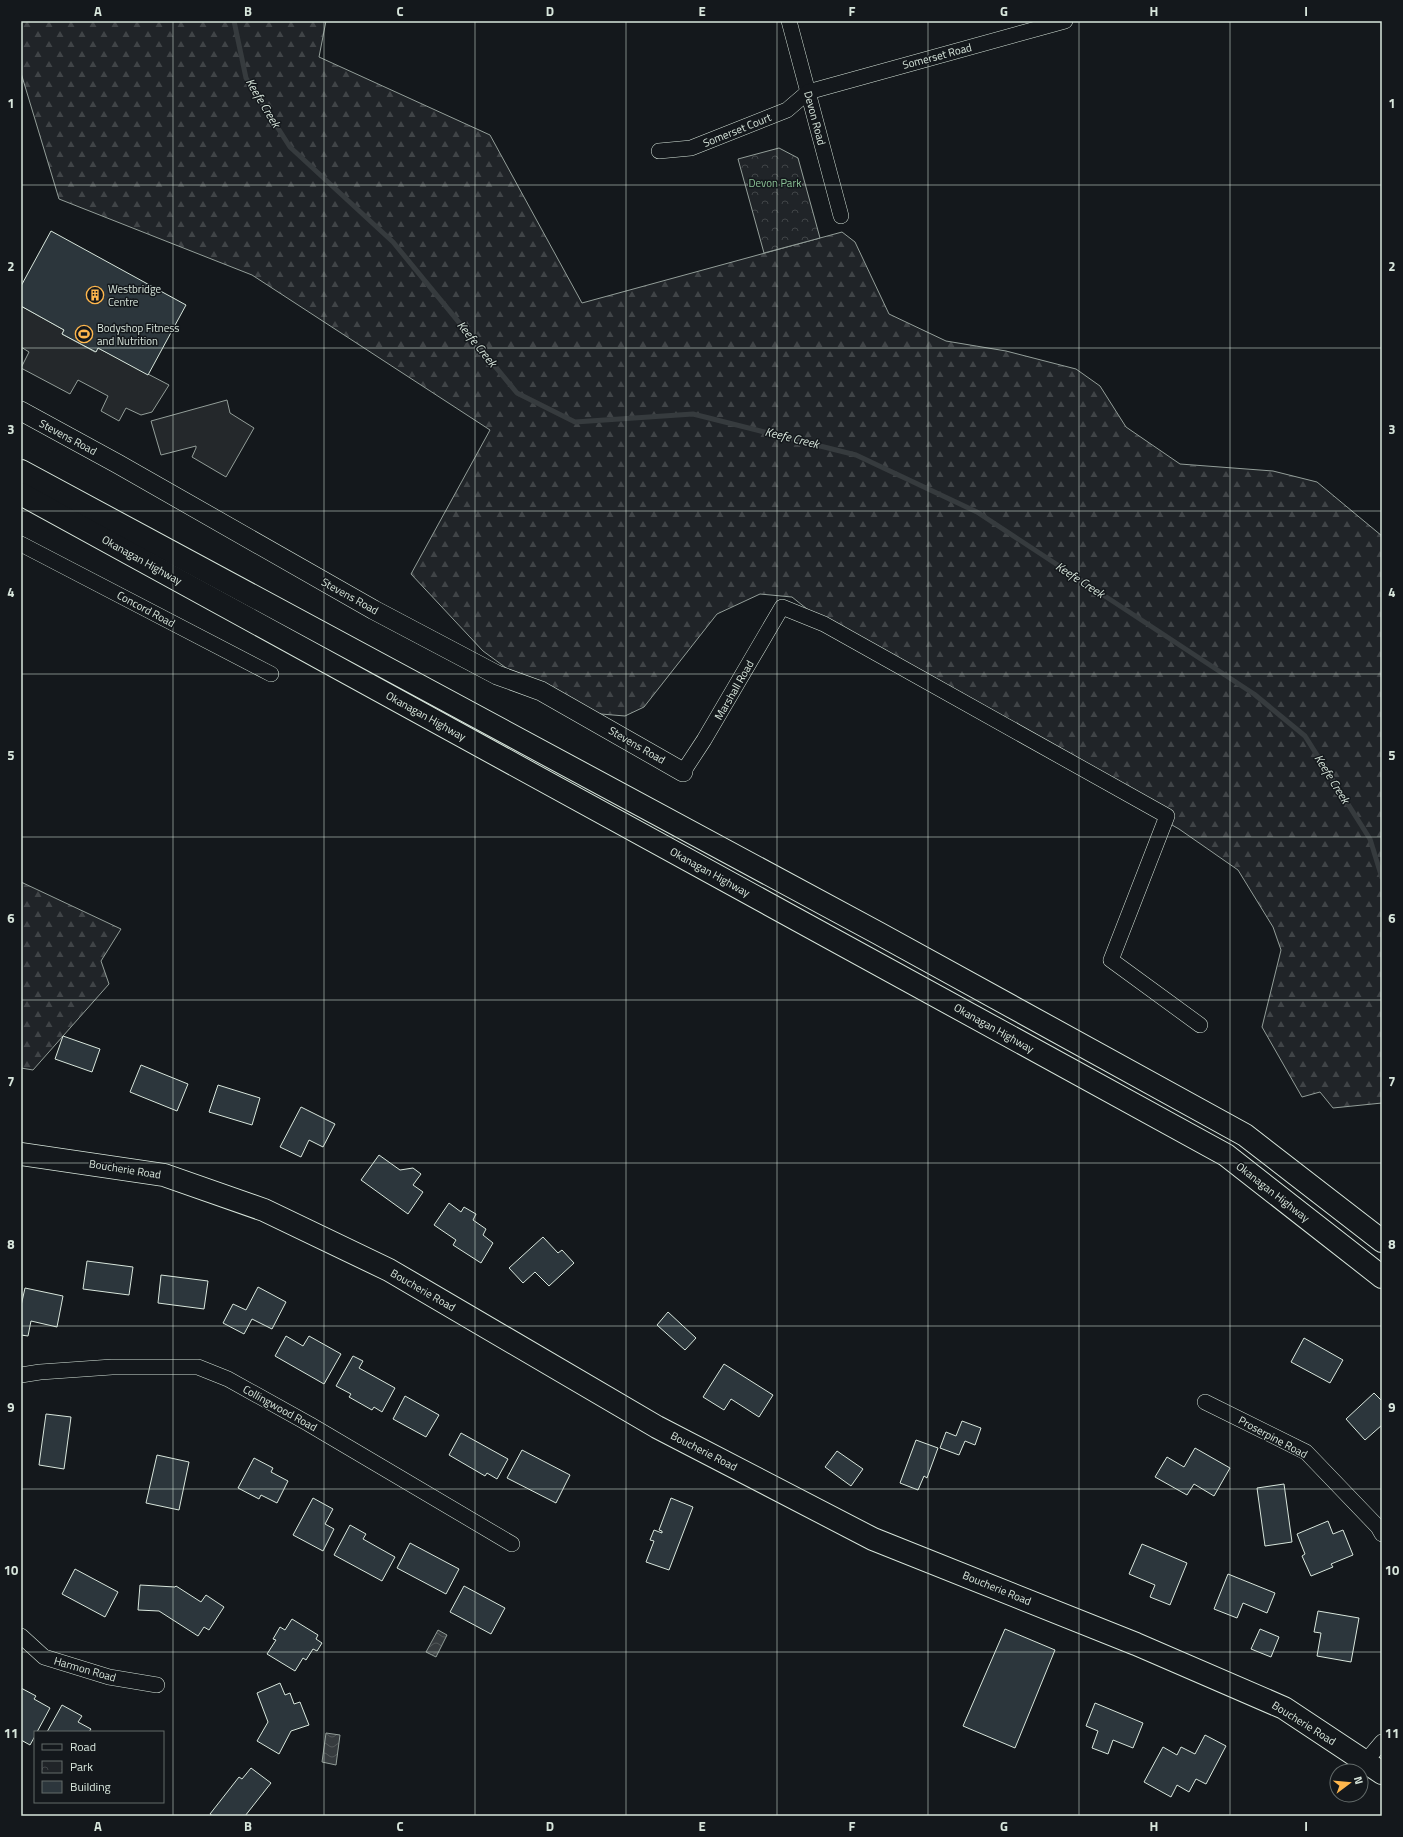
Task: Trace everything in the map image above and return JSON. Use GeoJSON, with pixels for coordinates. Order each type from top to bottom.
{"type":"FeatureCollection","features":[{"type":"Feature","properties":{"kind":"main road","name":"Okanagan Highway"},"geometry":{"type":"LineString","coordinates":[[21,471],[878,933],[1245,1136],[1382,1241]]}},
{"type":"Feature","properties":{"kind":"main road","name":"Okanagan Highway"},"geometry":{"type":"LineString","coordinates":[[21,494],[1226,1155],[1382,1277]]}},
{"type":"Feature","properties":{"kind":"main road","name":"Boucherie Road"},"geometry":{"type":"LineString","coordinates":[[21,1154],[164,1175],[264,1210],[389,1270],[657,1427],[873,1539],[1136,1644],[1284,1708],[1374,1768]]}},
{"type":"Feature","properties":{"kind":"street","name":"Devon Road"},"geometry":{"type":"LineString","coordinates":[[789,21],[841,216]]}},
{"type":"Feature","properties":{"kind":"street","name":"Somerset Road"},"geometry":{"type":"LineString","coordinates":[[808,92],[1065,21]]}},
{"type":"Feature","properties":{"kind":"street","name":"Somerset Court"},"geometry":{"type":"LineString","coordinates":[[659,151],[691,148],[787,110],[808,92]]}},
{"type":"Feature","properties":{"kind":"street","name":"Stevens Road"},"geometry":{"type":"LineString","coordinates":[[21,412],[118,464],[374,610],[497,675],[541,691],[683,772]]}},
{"type":"Feature","properties":{"kind":"street","name":"Concord Road"},"geometry":{"type":"LineString","coordinates":[[21,544],[271,674]]}},
{"type":"Feature","properties":{"kind":"street","name":"Marshall Road"},"geometry":{"type":"LineString","coordinates":[[683,772],[704,740],[782,607],[824,624],[1167,816],[1111,960],[1200,1024]]}},
{"type":"Feature","properties":{"kind":"street","name":"Collingwood Road"},"geometry":{"type":"LineString","coordinates":[[21,1375],[40,1372],[112,1367],[198,1367],[228,1379],[314,1427],[512,1544]]}},
{"type":"Feature","properties":{"kind":"street","name":"Proserpine Road"},"geometry":{"type":"LineString","coordinates":[[1206,1402],[1306,1452],[1378,1527],[1382,1534]]}},
{"type":"Feature","properties":{"kind":"street","name":"Harmon Road"},"geometry":{"type":"LineString","coordinates":[[21,1636],[44,1657],[109,1677],[157,1685]]}},
{"type":"Feature","properties":{"kind":"street"},"geometry":{"type":"LineString","coordinates":[[1374,1768],[1382,1742]]}},
{"type":"Feature","properties":{"kind":"green space"},"geometry":{"type":"Polygon","coordinates":[[[21,21],[326,21],[319,57],[490,135],[582,303],[842,232],[855,242],[889,314],[946,341],[1006,351],[1076,369],[1100,386],[1126,427],[1180,464],[1273,471],[1317,482],[1382,536],[1382,1103],[1333,1108],[1320,1092],[1302,1097],[1262,1027],[1281,950],[1273,927],[1238,870],[1179,829],[836,632],[792,597],[760,594],[717,614],[644,707],[625,716],[565,711],[483,651],[411,574],[490,430],[252,275],[59,199],[21,73],[21,21]]]}},
{"type":"Feature","properties":{"kind":"green space","name":"Devon Park"},"geometry":{"type":"Polygon","coordinates":[[[779,148],[798,158],[820,238],[764,253],[738,159],[779,148]]]}},
{"type":"Feature","properties":{"kind":"green space"},"geometry":{"type":"Polygon","coordinates":[[[21,882],[121,929],[101,961],[109,984],[33,1070],[21,1068],[21,882]]]}},
{"type":"Feature","properties":{"kind":"shaded area"},"geometry":{"type":"Polygon","coordinates":[[[21,306],[64,330],[62,334],[95,352],[98,348],[169,385],[152,412],[141,415],[126,408],[119,421],[101,411],[108,396],[78,380],[70,394],[21,368],[29,352],[21,347],[21,306]]]}},
{"type":"Feature","properties":{"kind":"shaded area"},"geometry":{"type":"Polygon","coordinates":[[[227,400],[230,413],[254,428],[226,477],[192,457],[196,446],[161,455],[151,421],[227,400]]]}},
{"type":"Feature","properties":{"kind":"water"},"geometry":{"type":"Polygon","coordinates":[[[438,1630],[447,1635],[436,1657],[426,1652],[438,1630]]]}},
{"type":"Feature","properties":{"kind":"water"},"geometry":{"type":"Polygon","coordinates":[[[326,1733],[340,1735],[336,1765],[322,1762],[326,1733]]]}},
{"type":"Feature","properties":{"kind":"building","name":"Westbridge Centre"},"geometry":{"type":"Polygon","coordinates":[[[51,231],[186,305],[148,375],[98,348],[96,352],[62,334],[64,330],[21,306],[21,286],[51,231]]]}},
{"type":"Feature","properties":{"kind":"building"},"geometry":{"type":"Polygon","coordinates":[[[63,1036],[100,1049],[92,1072],[55,1059],[63,1036]]]}},
{"type":"Feature","properties":{"kind":"building"},"geometry":{"type":"Polygon","coordinates":[[[141,1065],[188,1084],[177,1111],[130,1092],[141,1065]]]}},
{"type":"Feature","properties":{"kind":"building"},"geometry":{"type":"Polygon","coordinates":[[[218,1085],[260,1098],[252,1125],[209,1112],[218,1085]]]}},
{"type":"Feature","properties":{"kind":"building"},"geometry":{"type":"Polygon","coordinates":[[[301,1107],[335,1124],[323,1147],[309,1140],[301,1157],[280,1147],[301,1107]]]}},
{"type":"Feature","properties":{"kind":"building"},"geometry":{"type":"Polygon","coordinates":[[[379,1155],[400,1170],[413,1168],[421,1174],[413,1185],[423,1192],[408,1214],[361,1180],[379,1155]]]}},
{"type":"Feature","properties":{"kind":"building"},"geometry":{"type":"Polygon","coordinates":[[[449,1203],[461,1212],[464,1207],[476,1214],[473,1220],[486,1229],[483,1235],[493,1243],[481,1263],[453,1245],[456,1240],[434,1225],[449,1203]]]}},
{"type":"Feature","properties":{"kind":"building"},"geometry":{"type":"Polygon","coordinates":[[[543,1237],[558,1253],[562,1250],[574,1263],[549,1286],[535,1272],[523,1283],[509,1268],[543,1237]]]}},
{"type":"Feature","properties":{"kind":"building"},"geometry":{"type":"Polygon","coordinates":[[[87,1261],[133,1267],[129,1295],[83,1289],[87,1261]]]}},
{"type":"Feature","properties":{"kind":"building"},"geometry":{"type":"Polygon","coordinates":[[[161,1275],[208,1281],[204,1309],[158,1303],[161,1275]]]}},
{"type":"Feature","properties":{"kind":"building"},"geometry":{"type":"Polygon","coordinates":[[[258,1287],[286,1302],[272,1329],[252,1319],[244,1334],[223,1323],[233,1304],[246,1310],[258,1287]]]}},
{"type":"Feature","properties":{"kind":"building"},"geometry":{"type":"Polygon","coordinates":[[[25,1288],[63,1296],[57,1327],[31,1321],[28,1336],[21,1335],[21,1306],[25,1288]]]}},
{"type":"Feature","properties":{"kind":"building"},"geometry":{"type":"Polygon","coordinates":[[[668,1312],[696,1338],[685,1350],[657,1325],[668,1312]]]}},
{"type":"Feature","properties":{"kind":"building"},"geometry":{"type":"Polygon","coordinates":[[[286,1336],[303,1346],[309,1336],[341,1354],[324,1384],[275,1356],[286,1336]]]}},
{"type":"Feature","properties":{"kind":"building"},"geometry":{"type":"Polygon","coordinates":[[[1304,1338],[1343,1360],[1330,1383],[1291,1362],[1304,1338]]]}},
{"type":"Feature","properties":{"kind":"building"},"geometry":{"type":"Polygon","coordinates":[[[353,1356],[363,1361],[359,1368],[395,1388],[382,1412],[374,1407],[372,1410],[349,1397],[351,1394],[336,1386],[353,1356]]]}},
{"type":"Feature","properties":{"kind":"building"},"geometry":{"type":"Polygon","coordinates":[[[724,1364],[773,1395],[759,1417],[731,1399],[724,1410],[703,1397],[724,1364]]]}},
{"type":"Feature","properties":{"kind":"building"},"geometry":{"type":"Polygon","coordinates":[[[1374,1393],[1382,1401],[1382,1425],[1365,1440],[1346,1419],[1374,1393]]]}},
{"type":"Feature","properties":{"kind":"building"},"geometry":{"type":"Polygon","coordinates":[[[405,1396],[439,1415],[426,1437],[393,1419],[405,1396]]]}},
{"type":"Feature","properties":{"kind":"building"},"geometry":{"type":"Polygon","coordinates":[[[46,1414],[71,1417],[64,1469],[39,1465],[46,1414]]]}},
{"type":"Feature","properties":{"kind":"building"},"geometry":{"type":"Polygon","coordinates":[[[962,1421],[981,1428],[975,1445],[965,1441],[959,1455],[940,1448],[946,1432],[956,1436],[962,1421]]]}},
{"type":"Feature","properties":{"kind":"building"},"geometry":{"type":"Polygon","coordinates":[[[461,1433],[508,1459],[497,1479],[487,1473],[485,1476],[449,1455],[461,1433]]]}},
{"type":"Feature","properties":{"kind":"building"},"geometry":{"type":"Polygon","coordinates":[[[916,1440],[938,1448],[927,1478],[924,1476],[918,1490],[900,1483],[916,1440]]]}},
{"type":"Feature","properties":{"kind":"building"},"geometry":{"type":"Polygon","coordinates":[[[1195,1448],[1230,1468],[1214,1496],[1194,1484],[1187,1495],[1155,1477],[1167,1457],[1184,1467],[1195,1448]]]}},
{"type":"Feature","properties":{"kind":"building"},"geometry":{"type":"Polygon","coordinates":[[[522,1450],[570,1475],[556,1503],[507,1478],[522,1450]]]}},
{"type":"Feature","properties":{"kind":"building"},"geometry":{"type":"Polygon","coordinates":[[[837,1451],[863,1469],[851,1486],[825,1467],[837,1451]]]}},
{"type":"Feature","properties":{"kind":"building"},"geometry":{"type":"Polygon","coordinates":[[[157,1455],[189,1462],[179,1510],[146,1503],[157,1455]]]}},
{"type":"Feature","properties":{"kind":"building"},"geometry":{"type":"Polygon","coordinates":[[[254,1458],[273,1468],[271,1472],[288,1481],[277,1503],[261,1495],[259,1499],[238,1488],[254,1458]]]}},
{"type":"Feature","properties":{"kind":"building"},"geometry":{"type":"Polygon","coordinates":[[[1284,1484],[1292,1542],[1265,1546],[1257,1488],[1284,1484]]]}},
{"type":"Feature","properties":{"kind":"building"},"geometry":{"type":"Polygon","coordinates":[[[313,1498],[333,1509],[325,1524],[334,1529],[323,1551],[293,1535],[313,1498]]]}},
{"type":"Feature","properties":{"kind":"building"},"geometry":{"type":"Polygon","coordinates":[[[671,1498],[693,1507],[669,1570],[646,1562],[654,1541],[650,1540],[654,1530],[662,1533],[662,1531],[659,1530],[671,1498]]]}},
{"type":"Feature","properties":{"kind":"building"},"geometry":{"type":"Polygon","coordinates":[[[1328,1521],[1333,1534],[1343,1530],[1353,1555],[1331,1564],[1333,1567],[1311,1576],[1302,1556],[1305,1554],[1297,1534],[1328,1521]]]}},
{"type":"Feature","properties":{"kind":"building"},"geometry":{"type":"Polygon","coordinates":[[[350,1525],[366,1534],[363,1539],[395,1557],[382,1581],[334,1555],[350,1525]]]}},
{"type":"Feature","properties":{"kind":"building"},"geometry":{"type":"Polygon","coordinates":[[[410,1543],[459,1569],[446,1594],[397,1568],[410,1543]]]}},
{"type":"Feature","properties":{"kind":"building"},"geometry":{"type":"Polygon","coordinates":[[[1142,1544],[1187,1563],[1170,1605],[1150,1597],[1155,1585],[1129,1574],[1142,1544]]]}},
{"type":"Feature","properties":{"kind":"building"},"geometry":{"type":"Polygon","coordinates":[[[75,1569],[118,1592],[105,1617],[62,1594],[75,1569]]]}},
{"type":"Feature","properties":{"kind":"building"},"geometry":{"type":"Polygon","coordinates":[[[1228,1574],[1275,1593],[1267,1613],[1243,1603],[1237,1618],[1214,1609],[1228,1574]]]}},
{"type":"Feature","properties":{"kind":"building"},"geometry":{"type":"Polygon","coordinates":[[[140,1585],[176,1586],[201,1602],[206,1595],[224,1607],[209,1630],[204,1627],[198,1636],[159,1611],[138,1610],[140,1585]]]}},
{"type":"Feature","properties":{"kind":"building"},"geometry":{"type":"Polygon","coordinates":[[[464,1586],[505,1608],[491,1634],[450,1612],[464,1586]]]}},
{"type":"Feature","properties":{"kind":"building"},"geometry":{"type":"Polygon","coordinates":[[[1318,1611],[1359,1618],[1351,1662],[1317,1656],[1321,1633],[1314,1632],[1318,1611]]]}},
{"type":"Feature","properties":{"kind":"building"},"geometry":{"type":"Polygon","coordinates":[[[292,1619],[318,1635],[316,1639],[322,1643],[317,1651],[313,1649],[306,1660],[303,1658],[295,1671],[267,1654],[276,1640],[273,1639],[280,1627],[285,1630],[292,1619]]]}},
{"type":"Feature","properties":{"kind":"building"},"geometry":{"type":"Polygon","coordinates":[[[1005,1629],[1055,1650],[1015,1748],[963,1726],[1005,1629]]]}},
{"type":"Feature","properties":{"kind":"building"},"geometry":{"type":"Polygon","coordinates":[[[1260,1629],[1279,1637],[1271,1657],[1251,1649],[1260,1629]]]}},
{"type":"Feature","properties":{"kind":"building"},"geometry":{"type":"Polygon","coordinates":[[[280,1683],[285,1695],[290,1693],[294,1704],[300,1702],[309,1725],[291,1731],[279,1754],[257,1741],[268,1722],[257,1693],[280,1683]]]}},
{"type":"Feature","properties":{"kind":"building"},"geometry":{"type":"Polygon","coordinates":[[[21,1688],[36,1696],[34,1699],[50,1708],[38,1731],[34,1731],[34,1738],[30,1745],[21,1740],[21,1688]]]}},
{"type":"Feature","properties":{"kind":"building"},"geometry":{"type":"Polygon","coordinates":[[[1095,1703],[1143,1723],[1133,1748],[1113,1740],[1108,1754],[1092,1748],[1098,1731],[1086,1726],[1095,1703]]]}},
{"type":"Feature","properties":{"kind":"building"},"geometry":{"type":"Polygon","coordinates":[[[62,1705],[82,1716],[78,1722],[91,1729],[90,1731],[48,1731],[62,1705]]]}},
{"type":"Feature","properties":{"kind":"building"},"geometry":{"type":"Polygon","coordinates":[[[1205,1735],[1226,1746],[1206,1784],[1196,1779],[1189,1792],[1177,1785],[1171,1797],[1144,1782],[1163,1747],[1177,1755],[1181,1747],[1195,1754],[1205,1735]]]}},
{"type":"Feature","properties":{"kind":"building"},"geometry":{"type":"Polygon","coordinates":[[[251,1768],[271,1783],[245,1816],[213,1816],[210,1814],[239,1777],[242,1779],[251,1768]]]}},
{"type":"Feature","properties":{"kind":"waterway","name":"Keefe Creek"},"geometry":{"type":"LineString","coordinates":[[234,21],[246,78],[290,147],[393,242],[517,393],[575,422],[693,414],[856,455],[977,512],[1254,694],[1305,736],[1370,839],[1382,878]]}},
{"type":"Feature","properties":{"kind":"place","name":"Westbridge Centre"},"geometry":{"type":"Point","coordinates":[95,295]}},
{"type":"Feature","properties":{"kind":"place","name":"Bodyshop Fitness and Nutrition"},"geometry":{"type":"Point","coordinates":[84,334]}}]}
